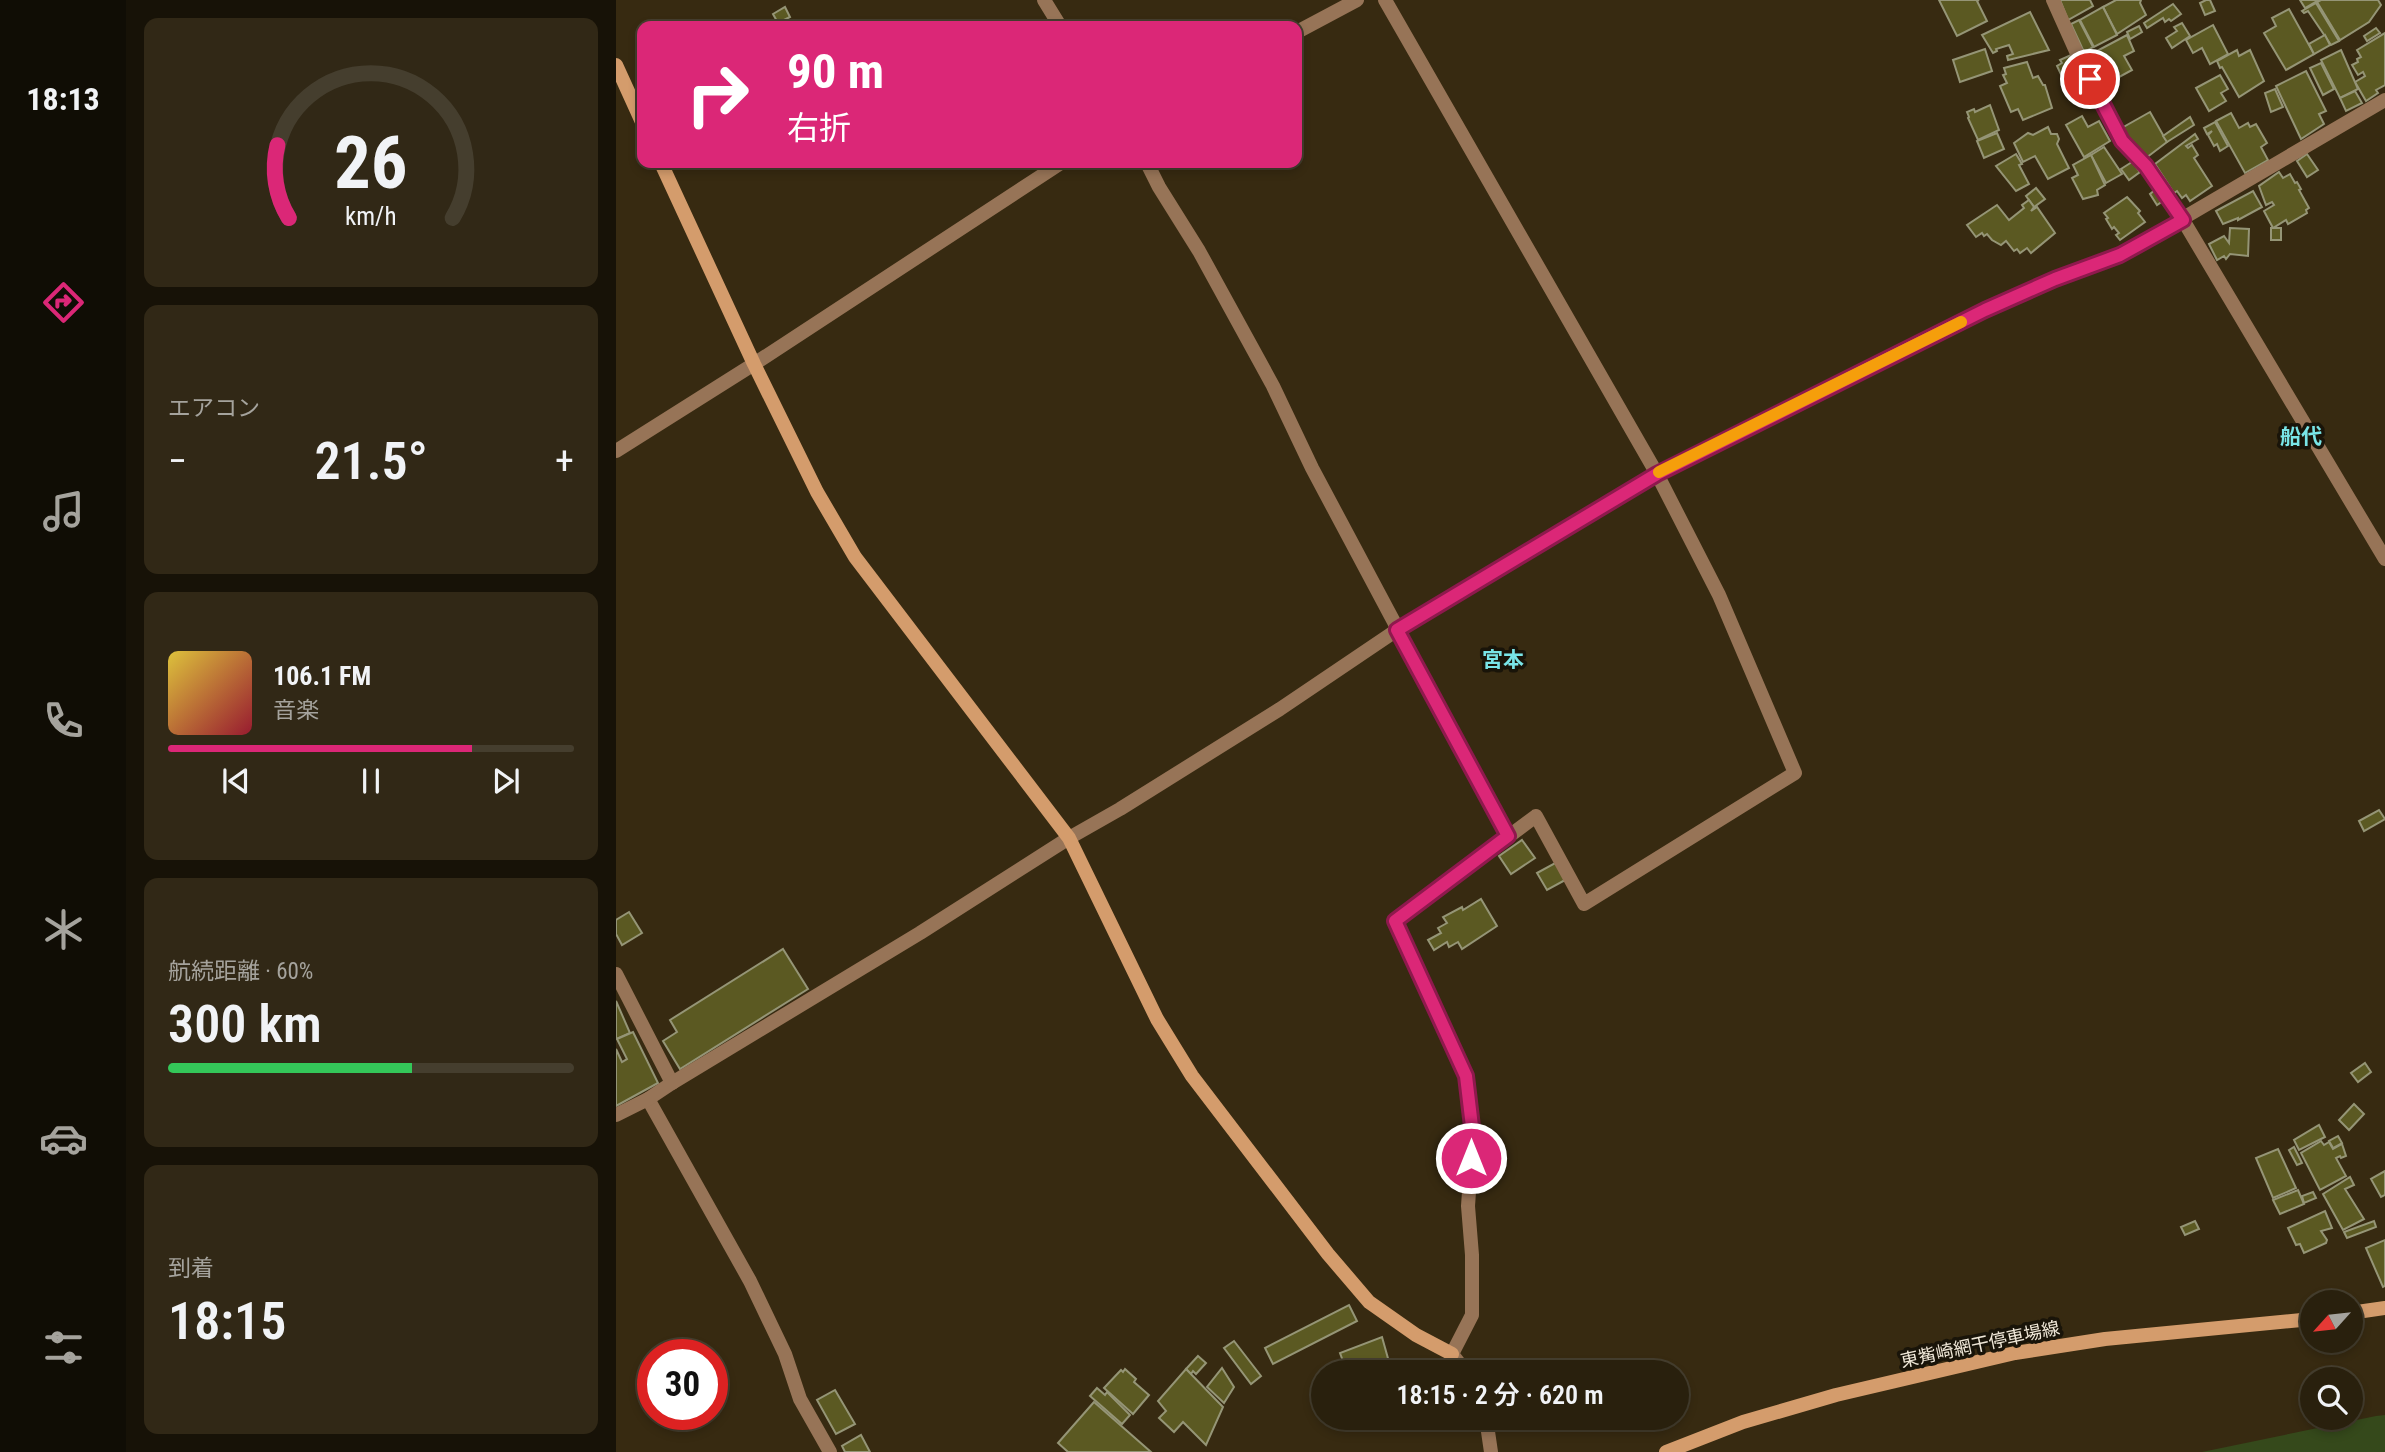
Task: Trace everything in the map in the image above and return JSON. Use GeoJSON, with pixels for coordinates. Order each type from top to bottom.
{"type":"FeatureCollection","features":[{"type":"Feature","properties":{"kind":"street"},"geometry":{"type":"LineString","coordinates":[[1044,0],[1057,21]]}},
{"type":"Feature","properties":{"kind":"street"},"geometry":{"type":"LineString","coordinates":[[1302,29],[1357,0]]}},
{"type":"Feature","properties":{"kind":"street"},"geometry":{"type":"LineString","coordinates":[[1385,0],[1657,474],[1719,596],[1795,773],[1584,904],[1536,816],[1395,921],[1466,1076],[1473,1135],[1468,1206],[1472,1255],[1472,1315],[1452,1354]]}},
{"type":"Feature","properties":{"kind":"street"},"geometry":{"type":"LineString","coordinates":[[2053,0],[2122,141],[2146,166],[2183,220],[2385,559]]}},
{"type":"Feature","properties":{"kind":"street"},"geometry":{"type":"LineString","coordinates":[[616,65],[637,111]]}},
{"type":"Feature","properties":{"kind":"street"},"geometry":{"type":"LineString","coordinates":[[616,1115],[648,1099],[920,933],[1280,709],[1397,630],[1657,474],[1985,310],[2055,279],[2120,255],[2385,100]]}},
{"type":"Feature","properties":{"kind":"street"},"geometry":{"type":"LineString","coordinates":[[663,168],[817,492],[855,557],[1069,838],[1157,1020],[1192,1076],[1328,1254],[1369,1302],[1416,1335],[1452,1354],[1457,1360]]}},
{"type":"Feature","properties":{"kind":"street"},"geometry":{"type":"LineString","coordinates":[[616,450],[754,364],[1053,168]]}},
{"type":"Feature","properties":{"kind":"street"},"geometry":{"type":"LineString","coordinates":[[1150,168],[1199,251],[1273,387],[1311,468],[1508,836]]}},
{"type":"Feature","properties":{"kind":"street"},"geometry":{"type":"LineString","coordinates":[[616,974],[672,1083]]}},
{"type":"Feature","properties":{"kind":"street"},"geometry":{"type":"LineString","coordinates":[[648,1099],[750,1281],[785,1354],[800,1399],[830,1452]]}},
{"type":"Feature","properties":{"kind":"street"},"geometry":{"type":"LineString","coordinates":[[2363,1312],[2385,1308]]}},
{"type":"Feature","properties":{"kind":"street","name":"東觜崎網干停車場線"},"geometry":{"type":"LineString","coordinates":[[1666,1452],[1743,1422],[1836,1395],[2015,1353],[2105,1339],[2300,1320]]}},
{"type":"Feature","properties":{"kind":"street"},"geometry":{"type":"LineString","coordinates":[[1488,1430],[1492,1452]]}},
{"type":"Feature","properties":{"kind":"shaded area"},"geometry":{"type":"Polygon","coordinates":[[[2385,1415],[2385,1452],[2202,1452],[2308,1430],[2363,1430],[2363,1419],[2385,1415]]]}},
{"type":"Feature","properties":{"kind":"building"},"geometry":{"type":"Polygon","coordinates":[[[1939,0],[1979,0],[1977,1],[1987,21],[1957,36],[1939,0]]]}},
{"type":"Feature","properties":{"kind":"building"},"geometry":{"type":"Polygon","coordinates":[[[2060,0],[2090,0],[2093,6],[2068,20],[2060,0]]]}},
{"type":"Feature","properties":{"kind":"building"},"geometry":{"type":"Polygon","coordinates":[[[2116,0],[2141,0],[2146,15],[2117,34],[2103,7],[2116,0]]]}},
{"type":"Feature","properties":{"kind":"building"},"geometry":{"type":"Polygon","coordinates":[[[2210,0],[2215,11],[2205,15],[2200,3],[2210,0]]]}},
{"type":"Feature","properties":{"kind":"building"},"geometry":{"type":"Polygon","coordinates":[[[2300,0],[2319,0],[2305,8],[2300,0]]]}},
{"type":"Feature","properties":{"kind":"building"},"geometry":{"type":"Polygon","coordinates":[[[2378,0],[2381,5],[2369,22],[2340,40],[2317,2],[2378,0]]]}},
{"type":"Feature","properties":{"kind":"building"},"geometry":{"type":"Polygon","coordinates":[[[2316,3],[2339,41],[2331,45],[2308,11],[2302,11],[2316,3]]]}},
{"type":"Feature","properties":{"kind":"building"},"geometry":{"type":"Polygon","coordinates":[[[2173,4],[2181,14],[2171,21],[2169,19],[2165,22],[2163,18],[2147,28],[2144,23],[2173,4]]]}},
{"type":"Feature","properties":{"kind":"building"},"geometry":{"type":"Polygon","coordinates":[[[785,7],[790,17],[777,21],[773,14],[785,7]]]}},
{"type":"Feature","properties":{"kind":"building"},"geometry":{"type":"Polygon","coordinates":[[[2103,7],[2117,35],[2094,47],[2080,20],[2103,7]]]}},
{"type":"Feature","properties":{"kind":"building"},"geometry":{"type":"Polygon","coordinates":[[[2289,9],[2314,54],[2286,70],[2264,33],[2276,26],[2272,18],[2289,9]]]}},
{"type":"Feature","properties":{"kind":"building"},"geometry":{"type":"Polygon","coordinates":[[[2030,12],[2049,50],[2008,60],[2007,56],[2013,54],[2009,45],[1996,49],[1993,53],[1982,35],[2030,12]]]}},
{"type":"Feature","properties":{"kind":"building"},"geometry":{"type":"Polygon","coordinates":[[[2079,20],[2093,47],[2084,52],[2071,24],[2079,20]]]}},
{"type":"Feature","properties":{"kind":"building"},"geometry":{"type":"Polygon","coordinates":[[[2182,23],[2190,36],[2172,48],[2166,38],[2177,31],[2174,27],[2182,23]]]}},
{"type":"Feature","properties":{"kind":"building"},"geometry":{"type":"Polygon","coordinates":[[[2213,25],[2228,54],[2210,64],[2202,48],[2193,53],[2186,40],[2213,25]]]}},
{"type":"Feature","properties":{"kind":"building"},"geometry":{"type":"Polygon","coordinates":[[[2139,26],[2142,32],[2130,39],[2127,32],[2139,26]]]}},
{"type":"Feature","properties":{"kind":"building"},"geometry":{"type":"Polygon","coordinates":[[[2376,28],[2380,33],[2367,41],[2364,36],[2376,28]]]}},
{"type":"Feature","properties":{"kind":"building"},"geometry":{"type":"Polygon","coordinates":[[[2385,33],[2385,85],[2366,101],[2355,82],[2365,76],[2363,72],[2358,75],[2352,65],[2361,57],[2357,50],[2385,33]]]}},
{"type":"Feature","properties":{"kind":"building"},"geometry":{"type":"Polygon","coordinates":[[[2127,35],[2134,51],[2124,56],[2132,70],[2099,88],[2090,71],[2098,66],[2095,52],[2127,35]]]}},
{"type":"Feature","properties":{"kind":"building"},"geometry":{"type":"Polygon","coordinates":[[[2325,35],[2330,45],[2314,54],[2309,44],[2325,35]]]}},
{"type":"Feature","properties":{"kind":"building"},"geometry":{"type":"Polygon","coordinates":[[[1985,49],[1992,71],[1960,82],[1953,60],[1985,49]]]}},
{"type":"Feature","properties":{"kind":"building"},"geometry":{"type":"Polygon","coordinates":[[[2237,50],[2239,56],[2250,50],[2264,81],[2239,97],[2217,61],[2237,50]]]}},
{"type":"Feature","properties":{"kind":"building"},"geometry":{"type":"Polygon","coordinates":[[[2341,50],[2358,89],[2340,98],[2321,60],[2341,50]]]}},
{"type":"Feature","properties":{"kind":"building"},"geometry":{"type":"Polygon","coordinates":[[[2071,55],[2081,75],[2065,83],[2057,66],[2062,63],[2060,60],[2071,55]]]}},
{"type":"Feature","properties":{"kind":"building"},"geometry":{"type":"Polygon","coordinates":[[[2027,62],[2033,78],[2038,76],[2045,85],[2052,108],[2023,120],[2018,109],[2011,112],[2000,86],[2007,83],[2003,75],[2006,74],[2004,68],[2027,62]]]}},
{"type":"Feature","properties":{"kind":"building"},"geometry":{"type":"Polygon","coordinates":[[[2321,63],[2334,89],[2323,95],[2310,68],[2321,63]]]}},
{"type":"Feature","properties":{"kind":"building"},"geometry":{"type":"Polygon","coordinates":[[[2306,71],[2326,111],[2319,114],[2324,124],[2301,139],[2276,86],[2306,71]]]}},
{"type":"Feature","properties":{"kind":"building"},"geometry":{"type":"Polygon","coordinates":[[[2220,75],[2228,89],[2221,93],[2226,101],[2209,111],[2196,88],[2220,75]]]}},
{"type":"Feature","properties":{"kind":"building"},"geometry":{"type":"Polygon","coordinates":[[[2275,89],[2283,107],[2271,112],[2265,93],[2275,89]]]}},
{"type":"Feature","properties":{"kind":"building"},"geometry":{"type":"Polygon","coordinates":[[[2355,91],[2362,103],[2346,111],[2340,98],[2355,91]]]}},
{"type":"Feature","properties":{"kind":"building"},"geometry":{"type":"Polygon","coordinates":[[[1990,105],[1999,130],[1978,140],[1967,112],[1974,109],[1975,112],[1990,105]]]}},
{"type":"Feature","properties":{"kind":"building"},"geometry":{"type":"Polygon","coordinates":[[[2150,112],[2167,142],[2146,158],[2120,129],[2150,112]]]}},
{"type":"Feature","properties":{"kind":"building"},"geometry":{"type":"Polygon","coordinates":[[[2231,113],[2239,128],[2248,123],[2250,127],[2256,124],[2267,143],[2261,147],[2268,160],[2245,173],[2216,121],[2231,113]]]}},
{"type":"Feature","properties":{"kind":"building"},"geometry":{"type":"Polygon","coordinates":[[[2082,116],[2088,127],[2099,121],[2110,141],[2084,157],[2066,125],[2082,116]]]}},
{"type":"Feature","properties":{"kind":"building"},"geometry":{"type":"Polygon","coordinates":[[[2190,117],[2194,125],[2167,142],[2163,136],[2190,117]]]}},
{"type":"Feature","properties":{"kind":"building"},"geometry":{"type":"Polygon","coordinates":[[[2215,122],[2228,146],[2220,151],[2208,135],[2212,131],[2207,134],[2204,128],[2215,122]]]}},
{"type":"Feature","properties":{"kind":"building"},"geometry":{"type":"Polygon","coordinates":[[[2048,127],[2051,134],[2057,134],[2057,144],[2069,168],[2048,179],[2035,156],[2023,162],[2014,143],[2028,133],[2033,135],[2048,127]]]}},
{"type":"Feature","properties":{"kind":"building"},"geometry":{"type":"Polygon","coordinates":[[[1997,133],[2004,149],[1984,158],[1977,141],[1997,133]]]}},
{"type":"Feature","properties":{"kind":"building"},"geometry":{"type":"Polygon","coordinates":[[[2195,134],[2198,139],[2186,146],[2188,148],[2192,145],[2198,155],[2194,158],[2212,186],[2190,201],[2186,195],[2182,198],[2177,191],[2174,193],[2155,164],[2195,134]]]}},
{"type":"Feature","properties":{"kind":"building"},"geometry":{"type":"Polygon","coordinates":[[[2104,147],[2122,174],[2106,183],[2091,155],[2104,147]]]}},
{"type":"Feature","properties":{"kind":"building"},"geometry":{"type":"Polygon","coordinates":[[[2016,154],[2029,184],[2016,191],[1996,166],[2016,154]]]}},
{"type":"Feature","properties":{"kind":"building"},"geometry":{"type":"Polygon","coordinates":[[[2307,154],[2318,170],[2307,177],[2297,161],[2307,154]]]}},
{"type":"Feature","properties":{"kind":"building"},"geometry":{"type":"Polygon","coordinates":[[[2091,155],[2105,185],[2097,190],[2098,195],[2083,199],[2072,178],[2078,175],[2073,165],[2091,155]]]}},
{"type":"Feature","properties":{"kind":"building"},"geometry":{"type":"Polygon","coordinates":[[[2132,162],[2140,172],[2129,180],[2121,169],[2132,162]]]}},
{"type":"Feature","properties":{"kind":"building"},"geometry":{"type":"Polygon","coordinates":[[[2279,172],[2283,178],[2290,174],[2295,183],[2297,182],[2309,208],[2307,213],[2288,224],[2286,220],[2273,228],[2264,211],[2274,205],[2272,202],[2266,205],[2259,186],[2279,172]]]}},
{"type":"Feature","properties":{"kind":"building"},"geometry":{"type":"Polygon","coordinates":[[[2036,188],[2045,199],[2034,207],[2026,196],[2036,188]]]}},
{"type":"Feature","properties":{"kind":"building"},"geometry":{"type":"Polygon","coordinates":[[[2155,190],[2163,201],[2157,205],[2150,194],[2155,190]]]}},
{"type":"Feature","properties":{"kind":"building"},"geometry":{"type":"Polygon","coordinates":[[[2253,191],[2262,207],[2238,220],[2223,224],[2216,211],[2253,191]]]}},
{"type":"Feature","properties":{"kind":"building"},"geometry":{"type":"Polygon","coordinates":[[[2127,197],[2140,211],[2138,213],[2145,222],[2120,240],[2116,235],[2119,233],[2114,227],[2112,229],[2104,213],[2127,197]]]}},
{"type":"Feature","properties":{"kind":"building"},"geometry":{"type":"Polygon","coordinates":[[[2029,200],[2034,207],[2031,211],[2037,207],[2055,233],[2031,253],[2027,248],[2020,253],[2017,249],[2014,251],[2006,241],[2001,245],[1987,234],[1984,236],[1982,233],[1976,237],[1967,225],[1997,205],[2009,220],[2024,208],[2022,205],[2029,200]]]}},
{"type":"Feature","properties":{"kind":"building"},"geometry":{"type":"Polygon","coordinates":[[[2230,228],[2249,229],[2248,256],[2230,254],[2226,259],[2224,256],[2217,260],[2209,244],[2224,236],[2229,243],[2230,228]]]}},
{"type":"Feature","properties":{"kind":"building"},"geometry":{"type":"Polygon","coordinates":[[[2271,228],[2281,228],[2281,240],[2271,240],[2271,228]]]}},
{"type":"Feature","properties":{"kind":"building"},"geometry":{"type":"Polygon","coordinates":[[[2379,810],[2385,819],[2364,831],[2359,821],[2379,810]]]}},
{"type":"Feature","properties":{"kind":"building"},"geometry":{"type":"Polygon","coordinates":[[[1522,840],[1535,858],[1511,874],[1499,856],[1522,840]]]}},
{"type":"Feature","properties":{"kind":"building"},"geometry":{"type":"Polygon","coordinates":[[[1557,862],[1567,879],[1547,890],[1537,873],[1557,862]]]}},
{"type":"Feature","properties":{"kind":"building"},"geometry":{"type":"Polygon","coordinates":[[[1481,899],[1497,926],[1462,949],[1458,942],[1449,947],[1447,942],[1434,950],[1428,940],[1441,933],[1438,928],[1447,923],[1443,917],[1462,907],[1463,910],[1481,899]]]}},
{"type":"Feature","properties":{"kind":"building"},"geometry":{"type":"Polygon","coordinates":[[[629,912],[642,933],[622,945],[616,934],[616,920],[629,912]]]}},
{"type":"Feature","properties":{"kind":"building"},"geometry":{"type":"Polygon","coordinates":[[[783,949],[808,989],[680,1069],[663,1041],[677,1032],[670,1020],[783,949]]]}},
{"type":"Feature","properties":{"kind":"building"},"geometry":{"type":"Polygon","coordinates":[[[616,1001],[630,1033],[616,1039],[616,1001]]]}},
{"type":"Feature","properties":{"kind":"building"},"geometry":{"type":"Polygon","coordinates":[[[633,1032],[658,1083],[616,1106],[616,1049],[622,1062],[627,1059],[617,1039],[633,1032]]]}},
{"type":"Feature","properties":{"kind":"building"},"geometry":{"type":"Polygon","coordinates":[[[2365,1063],[2371,1072],[2358,1082],[2351,1073],[2365,1063]]]}},
{"type":"Feature","properties":{"kind":"building"},"geometry":{"type":"Polygon","coordinates":[[[2354,1104],[2364,1114],[2349,1130],[2339,1120],[2354,1104]]]}},
{"type":"Feature","properties":{"kind":"building"},"geometry":{"type":"Polygon","coordinates":[[[2319,1125],[2325,1137],[2299,1150],[2294,1140],[2319,1125]]]}},
{"type":"Feature","properties":{"kind":"building"},"geometry":{"type":"Polygon","coordinates":[[[2338,1136],[2342,1143],[2333,1148],[2329,1141],[2338,1136]]]}},
{"type":"Feature","properties":{"kind":"building"},"geometry":{"type":"Polygon","coordinates":[[[2321,1141],[2324,1145],[2329,1142],[2333,1149],[2342,1144],[2346,1156],[2336,1158],[2346,1176],[2320,1190],[2301,1153],[2321,1141]]]}},
{"type":"Feature","properties":{"kind":"building"},"geometry":{"type":"Polygon","coordinates":[[[2294,1147],[2302,1163],[2297,1165],[2289,1150],[2294,1147]]]}},
{"type":"Feature","properties":{"kind":"building"},"geometry":{"type":"Polygon","coordinates":[[[2278,1149],[2296,1188],[2273,1198],[2256,1158],[2278,1149]]]}},
{"type":"Feature","properties":{"kind":"building"},"geometry":{"type":"Polygon","coordinates":[[[2385,1171],[2385,1195],[2381,1197],[2371,1179],[2385,1171]]]}},
{"type":"Feature","properties":{"kind":"building"},"geometry":{"type":"Polygon","coordinates":[[[2350,1177],[2354,1185],[2345,1189],[2364,1219],[2343,1230],[2323,1194],[2350,1177]]]}},
{"type":"Feature","properties":{"kind":"building"},"geometry":{"type":"Polygon","coordinates":[[[2298,1190],[2304,1204],[2280,1214],[2273,1200],[2298,1190]]]}},
{"type":"Feature","properties":{"kind":"building"},"geometry":{"type":"Polygon","coordinates":[[[2313,1192],[2316,1198],[2304,1203],[2302,1196],[2313,1192]]]}},
{"type":"Feature","properties":{"kind":"building"},"geometry":{"type":"Polygon","coordinates":[[[2325,1211],[2332,1228],[2321,1231],[2326,1243],[2304,1253],[2300,1244],[2296,1245],[2288,1228],[2325,1211]]]}},
{"type":"Feature","properties":{"kind":"building"},"geometry":{"type":"Polygon","coordinates":[[[2195,1221],[2199,1229],[2185,1235],[2181,1227],[2195,1221]]]}},
{"type":"Feature","properties":{"kind":"building"},"geometry":{"type":"Polygon","coordinates":[[[2374,1221],[2376,1227],[2347,1238],[2344,1232],[2374,1221]]]}},
{"type":"Feature","properties":{"kind":"building"},"geometry":{"type":"Polygon","coordinates":[[[2385,1240],[2385,1286],[2383,1287],[2366,1248],[2385,1240]]]}},
{"type":"Feature","properties":{"kind":"building"},"geometry":{"type":"Polygon","coordinates":[[[1349,1305],[1357,1321],[1273,1364],[1265,1348],[1349,1305]]]}},
{"type":"Feature","properties":{"kind":"building"},"geometry":{"type":"Polygon","coordinates":[[[1382,1337],[1388,1360],[1343,1360],[1340,1353],[1382,1337]]]}},
{"type":"Feature","properties":{"kind":"building"},"geometry":{"type":"Polygon","coordinates":[[[1234,1341],[1261,1376],[1251,1384],[1224,1348],[1234,1341]]]}},
{"type":"Feature","properties":{"kind":"building"},"geometry":{"type":"Polygon","coordinates":[[[1198,1356],[1206,1363],[1196,1374],[1193,1371],[1191,1374],[1186,1369],[1198,1356]]]}},
{"type":"Feature","properties":{"kind":"building"},"geometry":{"type":"Polygon","coordinates":[[[1222,1368],[1234,1387],[1224,1403],[1207,1387],[1222,1368]]]}},
{"type":"Feature","properties":{"kind":"building"},"geometry":{"type":"Polygon","coordinates":[[[1125,1369],[1136,1379],[1134,1382],[1149,1395],[1133,1414],[1104,1388],[1125,1369]]]}},
{"type":"Feature","properties":{"kind":"building"},"geometry":{"type":"Polygon","coordinates":[[[1186,1369],[1223,1407],[1206,1445],[1183,1422],[1174,1432],[1159,1418],[1166,1411],[1158,1401],[1186,1369]]]}},
{"type":"Feature","properties":{"kind":"building"},"geometry":{"type":"Polygon","coordinates":[[[1097,1388],[1105,1395],[1107,1392],[1130,1415],[1122,1424],[1090,1396],[1097,1388]]]}},
{"type":"Feature","properties":{"kind":"building"},"geometry":{"type":"Polygon","coordinates":[[[835,1390],[855,1424],[836,1434],[817,1400],[835,1390]]]}},
{"type":"Feature","properties":{"kind":"building"},"geometry":{"type":"Polygon","coordinates":[[[1094,1402],[1151,1452],[1068,1452],[1058,1443],[1094,1402]]]}},
{"type":"Feature","properties":{"kind":"building"},"geometry":{"type":"Polygon","coordinates":[[[861,1435],[870,1452],[845,1452],[842,1446],[861,1435]]]}},
{"type":"Feature","properties":{"kind":"slow traffic"},"geometry":{"type":"LineString","coordinates":[[1659,472],[1961,322]]}},
{"type":"Feature","properties":{"kind":"district","name":"船代"},"geometry":{"type":"Point","coordinates":[2301,437]}},
{"type":"Feature","properties":{"kind":"district","name":"宮本"},"geometry":{"type":"Point","coordinates":[1503,660]}},
{"type":"Feature","properties":{"kind":"route"},"geometry":{"type":"LineString","coordinates":[[1471,1158],[1473,1135],[1466,1076],[1395,921],[1508,836],[1397,630],[1657,474],[1985,310],[2055,279],[2120,255],[2183,220],[2146,166],[2122,141],[2090,79]]}}]}
